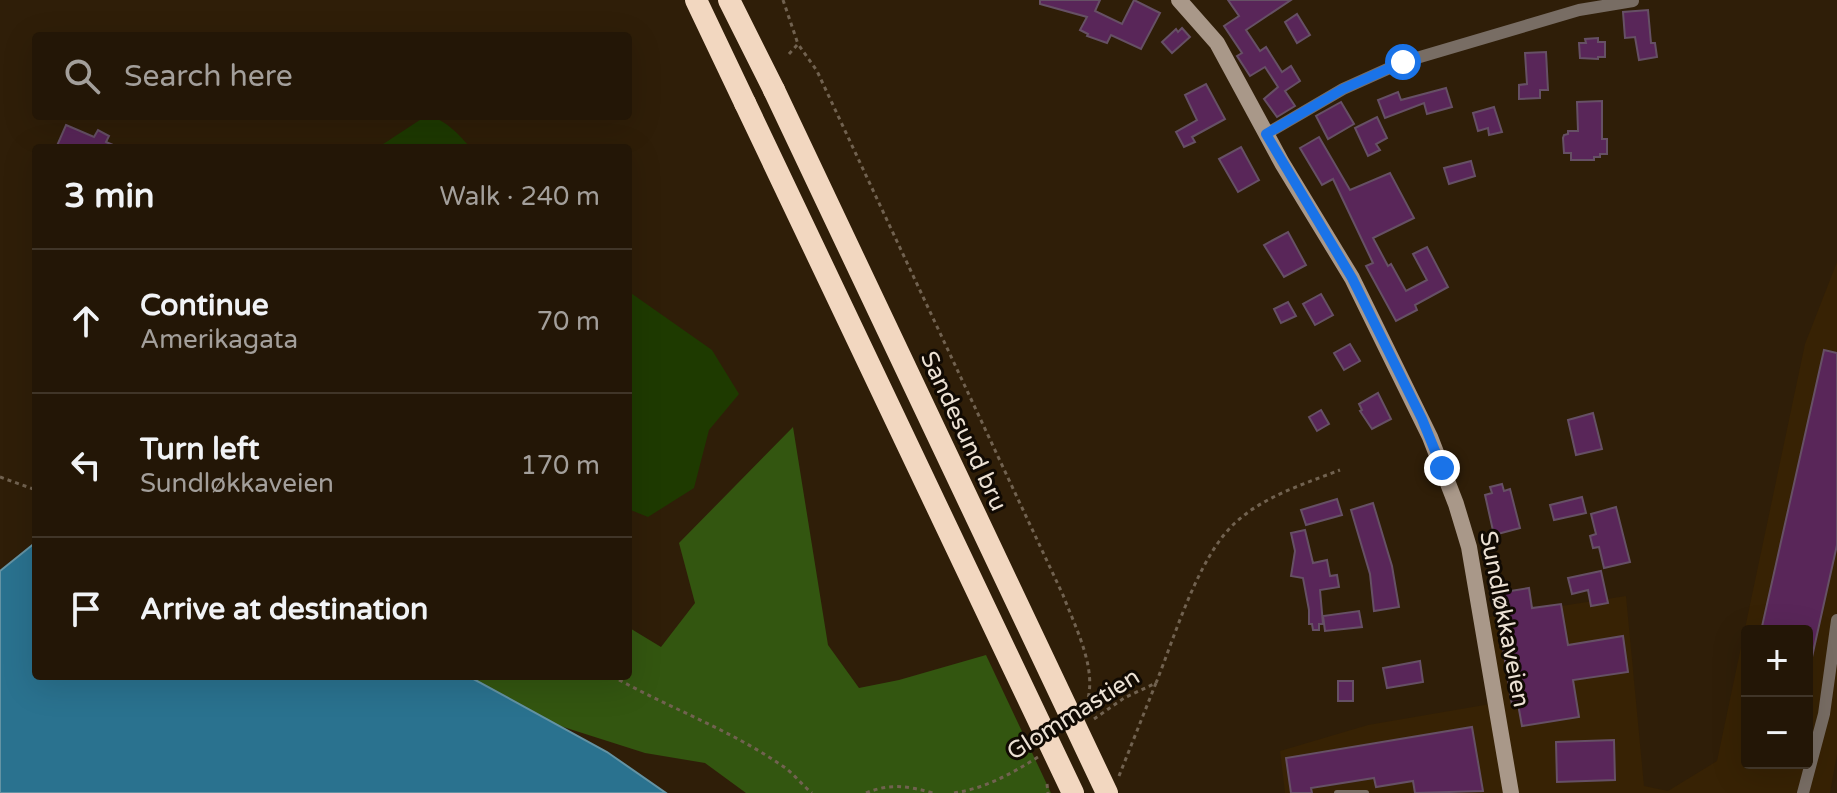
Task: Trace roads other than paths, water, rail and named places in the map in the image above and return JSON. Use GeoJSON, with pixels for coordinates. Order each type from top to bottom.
{"type":"FeatureCollection","features":[{"type":"Feature","properties":{"kind":"highway"},"geometry":{"type":"LineString","coordinates":[[696,0],[1073,793]]}},
{"type":"Feature","properties":{"kind":"highway","name":"Sandesund bru"},"geometry":{"type":"LineString","coordinates":[[729,0],[1113,786]]}},
{"type":"Feature","properties":{"kind":"main road","name":"Sundløkkaveien"},"geometry":{"type":"LineString","coordinates":[[1179,0],[1217,43],[1266,134],[1352,278],[1422,419],[1456,504],[1476,576],[1511,793]]}},
{"type":"Feature","properties":{"kind":"street"},"geometry":{"type":"LineString","coordinates":[[1266,134],[1343,89],[1403,62],[1579,10],[1633,1]]}},
{"type":"Feature","properties":{"kind":"street"},"geometry":{"type":"LineString","coordinates":[[1803,793],[1824,714],[1837,620]]}},
{"type":"Feature","properties":{"kind":"lane"},"geometry":{"type":"LineString","coordinates":[[1337,793],[1366,793]]}},
{"type":"Feature","properties":{"kind":"water"},"geometry":{"type":"Polygon","coordinates":[[[32,545],[32,680],[475,680],[607,752],[666,793],[0,793],[0,571],[32,545]]]}}]}
